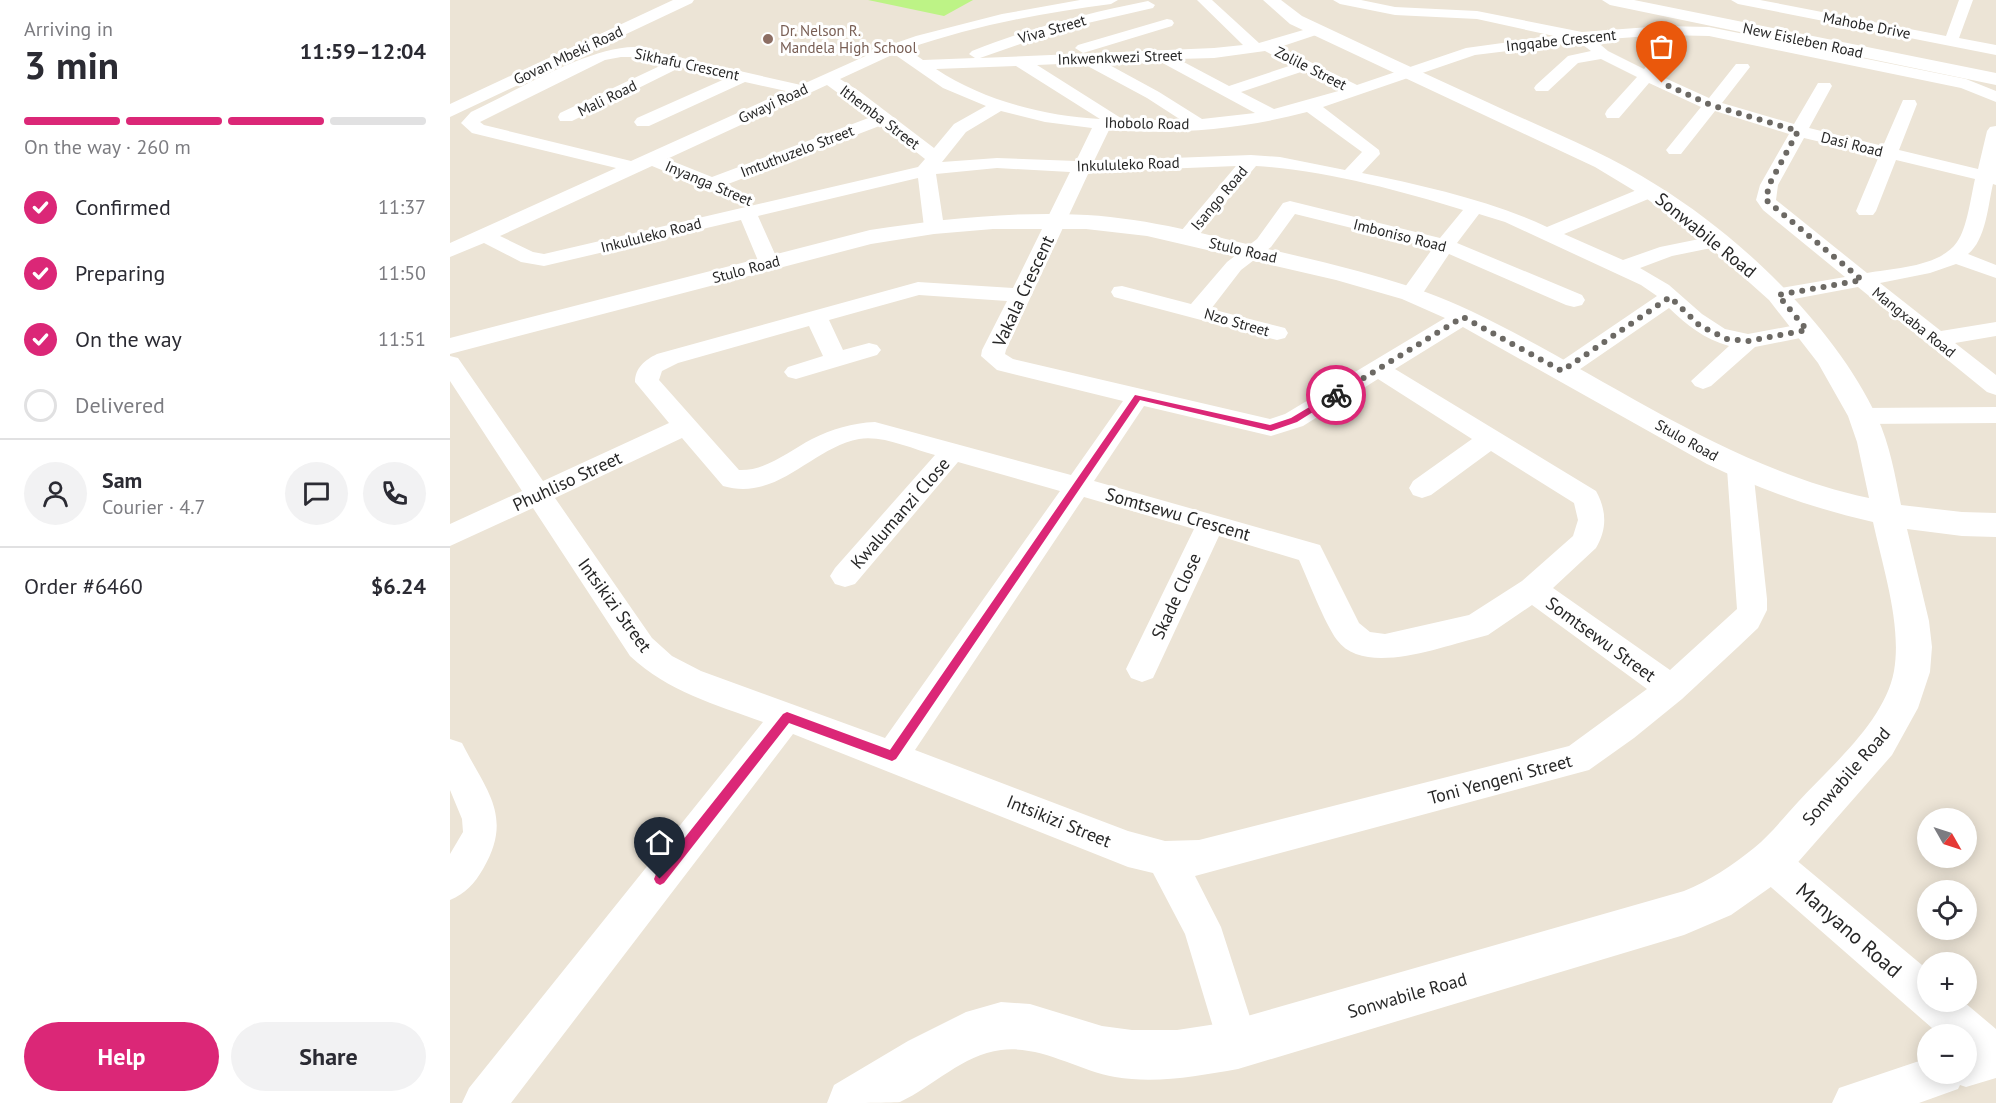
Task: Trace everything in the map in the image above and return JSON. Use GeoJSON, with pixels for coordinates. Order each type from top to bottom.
{"type":"FeatureCollection","features":[{"type":"Feature","properties":{"kind":"street","name":"Govan Mbeki Road"},"geometry":{"type":"LineString","coordinates":[[450,111],[686,0]]}},
{"type":"Feature","properties":{"kind":"street","name":"Gwayi Road"},"geometry":{"type":"LineString","coordinates":[[450,250],[895,48],[1004,17],[1105,0]]}},
{"type":"Feature","properties":{"kind":"street","name":"Zolile Street"},"geometry":{"type":"LineString","coordinates":[[1204,0],[1231,27],[1261,47],[1356,91]]}},
{"type":"Feature","properties":{"kind":"street","name":"Sonwabile Road"},"geometry":{"type":"LineString","coordinates":[[852,1103],[954,1042],[972,1033],[1001,1026],[1028,1027],[1114,1052],[1147,1056],[1180,1054],[1238,1045],[1684,913],[1716,900],[1770,862],[1878,743],[1905,697],[1912,672],[1914,646],[1911,621],[1872,442],[1862,416],[1830,360],[1778,295],[1719,241],[1651,191],[1596,159],[1317,30],[1285,13],[1271,0]]}},
{"type":"Feature","properties":{"kind":"street"},"geometry":{"type":"LineString","coordinates":[[1340,0],[1395,11],[1477,15],[1582,37]]}},
{"type":"Feature","properties":{"kind":"street","name":"New Eisleben Road"},"geometry":{"type":"LineString","coordinates":[[1610,0],[1996,79]]}},
{"type":"Feature","properties":{"kind":"street","name":"Mahobe Drive"},"geometry":{"type":"LineString","coordinates":[[1738,0],[1996,50]]}},
{"type":"Feature","properties":{"kind":"street"},"geometry":{"type":"LineString","coordinates":[[1951,41],[1966,0]]}},
{"type":"Feature","properties":{"kind":"street"},"geometry":{"type":"LineString","coordinates":[[1146,2],[1197,54]]}},
{"type":"Feature","properties":{"kind":"street","name":"Viva Street"},"geometry":{"type":"LineString","coordinates":[[959,62],[1006,42],[1146,2]]}},
{"type":"Feature","properties":{"kind":"street"},"geometry":{"type":"LineString","coordinates":[[1042,60],[1174,30]]}},
{"type":"Feature","properties":{"kind":"street","name":"Inkwenkwezi Street"},"geometry":{"type":"LineString","coordinates":[[920,65],[1197,54],[1261,47],[1317,30]]}},
{"type":"Feature","properties":{"kind":"street","name":"Ingqabe Crescent"},"geometry":{"type":"LineString","coordinates":[[1409,72],[1479,49],[1666,30],[1716,32],[1966,84],[1996,97]]}},
{"type":"Feature","properties":{"kind":"street","name":"Dasi Road"},"geometry":{"type":"LineString","coordinates":[[1582,37],[1603,54],[1645,76],[1711,105],[1798,131],[1991,178]]}},
{"type":"Feature","properties":{"kind":"street","name":"Ihobolo Road"},"geometry":{"type":"LineString","coordinates":[[895,48],[953,86],[999,105],[1044,116],[1112,124],[1198,124],[1272,115],[1356,91],[1409,72]]}},
{"type":"Feature","properties":{"kind":"street"},"geometry":{"type":"LineString","coordinates":[[1613,114],[1668,51]]}},
{"type":"Feature","properties":{"kind":"street","name":"Sikhafu Crescent"},"geometry":{"type":"LineString","coordinates":[[632,167],[478,129],[470,123],[477,116],[609,54],[634,52],[801,90]]}},
{"type":"Feature","properties":{"kind":"street"},"geometry":{"type":"LineString","coordinates":[[1542,88],[1573,59],[1603,54]]}},
{"type":"Feature","properties":{"kind":"street"},"geometry":{"type":"LineString","coordinates":[[1160,56],[1272,115]]}},
{"type":"Feature","properties":{"kind":"street"},"geometry":{"type":"LineString","coordinates":[[1086,59],[1153,95],[1198,124]]}},
{"type":"Feature","properties":{"kind":"street"},"geometry":{"type":"LineString","coordinates":[[1018,60],[1112,124]]}},
{"type":"Feature","properties":{"kind":"street","name":"Mali Road"},"geometry":{"type":"LineString","coordinates":[[566,117],[680,62]]}},
{"type":"Feature","properties":{"kind":"street"},"geometry":{"type":"LineString","coordinates":[[1229,92],[1305,66]]}},
{"type":"Feature","properties":{"kind":"street"},"geometry":{"type":"LineString","coordinates":[[1675,150],[1742,67]]}},
{"type":"Feature","properties":{"kind":"street"},"geometry":{"type":"LineString","coordinates":[[643,122],[743,76]]}},
{"type":"Feature","properties":{"kind":"street","name":"Ithemba Street"},"geometry":{"type":"LineString","coordinates":[[826,78],[853,94],[883,117],[930,163],[934,227]]}},
{"type":"Feature","properties":{"kind":"street","name":"Mangxaba Road"},"geometry":{"type":"LineString","coordinates":[[1824,86],[1769,185],[1766,200],[1996,387]]}},
{"type":"Feature","properties":{"kind":"street"},"geometry":{"type":"LineString","coordinates":[[1866,211],[1909,104]]}},
{"type":"Feature","properties":{"kind":"street","name":"Ithemba Street"},"geometry":{"type":"LineString","coordinates":[[930,163],[960,128],[999,105]]}},
{"type":"Feature","properties":{"kind":"street"},"geometry":{"type":"LineString","coordinates":[[1310,105],[1370,150],[1371,154],[1350,175]]}},
{"type":"Feature","properties":{"kind":"street","name":"Imtuthuzelo Street"},"geometry":{"type":"LineString","coordinates":[[711,184],[883,117]]}},
{"type":"Feature","properties":{"kind":"street","name":"Vakala Crescent"},"geometry":{"type":"LineString","coordinates":[[1112,124],[1082,167],[1018,295],[994,350],[993,356],[999,362],[1271,428],[1294,420],[1463,317]]}},
{"type":"Feature","properties":{"kind":"street"},"geometry":{"type":"LineString","coordinates":[[1778,295],[1923,269],[1947,261],[1954,256],[1966,246],[1991,178],[1996,131]]}},
{"type":"Feature","properties":{"kind":"street"},"geometry":{"type":"LineString","coordinates":[[1272,143],[1280,162]]}},
{"type":"Feature","properties":{"kind":"street","name":"Inyanga Street"},"geometry":{"type":"LineString","coordinates":[[651,159],[711,184],[757,209],[769,262]]}},
{"type":"Feature","properties":{"kind":"street","name":"Inkululeko Road"},"geometry":{"type":"LineString","coordinates":[[484,235],[528,258],[544,261],[757,209],[930,163],[1082,167],[1251,160],[1280,162],[1414,189],[1512,218],[1550,233],[1658,286],[1708,331],[1727,339],[1748,341]]}},
{"type":"Feature","properties":{"kind":"street","name":"Isango Road"},"geometry":{"type":"LineString","coordinates":[[1186,237],[1251,160]]}},
{"type":"Feature","properties":{"kind":"street"},"geometry":{"type":"LineString","coordinates":[[1550,233],[1651,191]]}},
{"type":"Feature","properties":{"kind":"street","name":"Imboniso Road"},"geometry":{"type":"LineString","coordinates":[[1290,207],[1445,245],[1574,300]]}},
{"type":"Feature","properties":{"kind":"street","name":"Nzo Street"},"geometry":{"type":"LineString","coordinates":[[1197,311],[1234,266],[1264,243],[1290,207]]}},
{"type":"Feature","properties":{"kind":"street"},"geometry":{"type":"LineString","coordinates":[[1411,294],[1474,208]]}},
{"type":"Feature","properties":{"kind":"street","name":"Stulo Road"},"geometry":{"type":"LineString","coordinates":[[450,346],[870,237],[934,227],[993,222],[1056,221],[1136,228],[1186,237],[1343,274],[1411,294],[1463,317],[1740,468],[1827,499],[1939,521],[1996,525]]}},
{"type":"Feature","properties":{"kind":"street"},"geometry":{"type":"LineString","coordinates":[[1623,267],[1667,251],[1719,241]]}},
{"type":"Feature","properties":{"kind":"street"},"geometry":{"type":"LineString","coordinates":[[1954,256],[1996,272]]}},
{"type":"Feature","properties":{"kind":"street","name":"Somtsewu Crescent"},"geometry":{"type":"LineString","coordinates":[[1018,295],[918,288],[670,358],[651,368],[647,373],[647,382],[728,476],[738,481],[754,479],[844,435],[862,429],[875,430],[1078,485],[1310,553],[1348,633],[1362,644],[1384,647],[1477,626],[1532,589],[1586,541],[1592,520],[1586,498],[1379,369]]}},
{"type":"Feature","properties":{"kind":"street","name":"Nzo Street"},"geometry":{"type":"LineString","coordinates":[[1122,292],[1277,333]]}},
{"type":"Feature","properties":{"kind":"street"},"geometry":{"type":"LineString","coordinates":[[1562,371],[1670,297]]}},
{"type":"Feature","properties":{"kind":"street"},"geometry":{"type":"LineString","coordinates":[[816,316],[836,360]]}},
{"type":"Feature","properties":{"kind":"street"},"geometry":{"type":"LineString","coordinates":[[1935,339],[1996,329]]}},
{"type":"Feature","properties":{"kind":"street"},"geometry":{"type":"LineString","coordinates":[[1703,381],[1748,341],[1807,330]]}},
{"type":"Feature","properties":{"kind":"street"},"geometry":{"type":"LineString","coordinates":[[796,372],[869,350]]}},
{"type":"Feature","properties":{"kind":"street","name":"Intsikizi Street"},"geometry":{"type":"LineString","coordinates":[[450,363],[641,647],[661,665],[690,681],[892,756],[1128,849],[1165,859]]}},
{"type":"Feature","properties":{"kind":"street"},"geometry":{"type":"LineString","coordinates":[[892,756],[1138,397]]}},
{"type":"Feature","properties":{"kind":"street"},"geometry":{"type":"LineString","coordinates":[[1862,416],[1996,415]]}},
{"type":"Feature","properties":{"kind":"street","name":"Phuhliso Street"},"geometry":{"type":"LineString","coordinates":[[450,536],[684,426]]}},
{"type":"Feature","properties":{"kind":"street"},"geometry":{"type":"LineString","coordinates":[[1422,488],[1491,438]]}},
{"type":"Feature","properties":{"kind":"street","name":"Kwalumanzi Close"},"geometry":{"type":"LineString","coordinates":[[845,576],[954,450]]}},
{"type":"Feature","properties":{"kind":"street","name":"Toni Yengeni Street"},"geometry":{"type":"LineString","coordinates":[[1165,859],[1199,858],[1577,759],[1671,689],[1747,619],[1752,610],[1740,468]]}},
{"type":"Feature","properties":{"kind":"street","name":"Skade Close"},"geometry":{"type":"LineString","coordinates":[[1142,669],[1211,523]]}},
{"type":"Feature","properties":{"kind":"street","name":"Somtsewu Street"},"geometry":{"type":"LineString","coordinates":[[1532,589],[1671,689]]}},
{"type":"Feature","properties":{"kind":"street"},"geometry":{"type":"LineString","coordinates":[[484,1103],[787,717]]}},
{"type":"Feature","properties":{"kind":"street"},"geometry":{"type":"LineString","coordinates":[[450,882],[475,851],[483,827],[478,809],[452,766]]}},
{"type":"Feature","properties":{"kind":"street"},"geometry":{"type":"LineString","coordinates":[[1165,859],[1202,927],[1238,1045]]}},
{"type":"Feature","properties":{"kind":"street","name":"Manyano Road"},"geometry":{"type":"LineString","coordinates":[[1770,862],[1917,988]]}},
{"type":"Feature","properties":{"kind":"street"},"geometry":{"type":"LineString","coordinates":[[1945,1012],[1996,1056]]}},
{"type":"Feature","properties":{"kind":"street"},"geometry":{"type":"LineString","coordinates":[[1977,1062],[1996,1056]]}},
{"type":"Feature","properties":{"kind":"street"},"geometry":{"type":"LineString","coordinates":[[1854,1103],[1917,1082]]}},
{"type":"Feature","properties":{"kind":"green space"},"geometry":{"type":"Polygon","coordinates":[[[868,0],[973,0],[944,16],[868,0]]]}},
{"type":"Feature","properties":{"kind":"way so far"},"geometry":{"type":"LineString","coordinates":[[1336,395],[1463,317],[1562,371],[1670,297],[1708,331],[1727,339],[1748,341],[1807,330],[1778,295],[1862,280],[1770,206],[1766,200],[1765,195],[1769,185],[1798,131],[1711,105],[1662,83]]}},
{"type":"Feature","properties":{"kind":"place","name":"Dr. Nelson R. Mandela High School"},"geometry":{"type":"Point","coordinates":[768,39]}},
{"type":"Feature","properties":{"kind":"route"},"geometry":{"type":"LineString","coordinates":[[660,879],[787,717],[892,756],[1138,397],[1271,428],[1294,420],[1336,395]]}}]}
